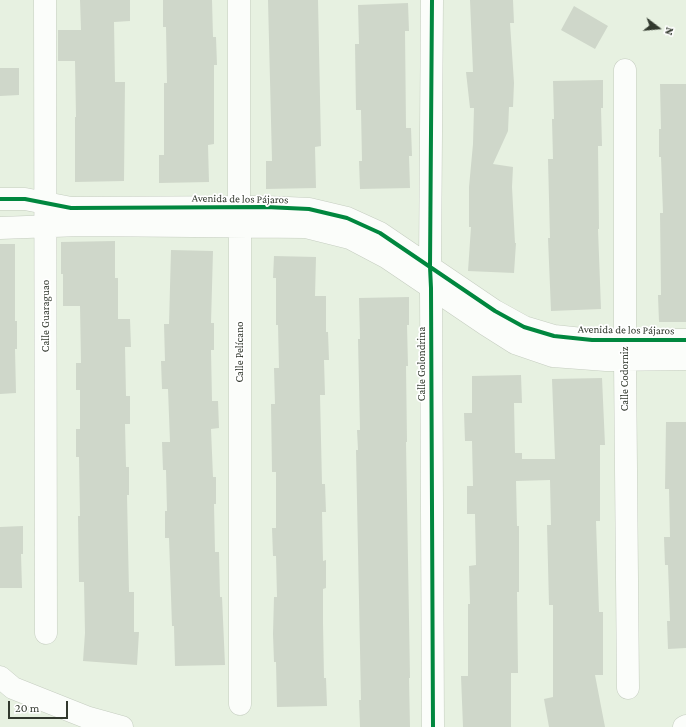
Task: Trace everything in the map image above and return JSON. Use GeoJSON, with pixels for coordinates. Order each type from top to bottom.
{"type":"FeatureCollection","features":[{"type":"Feature","properties":{"kind":"street","name":"Calle Guaraguao"},"geometry":{"type":"LineString","coordinates":[[45,0],[46,633]]}},
{"type":"Feature","properties":{"kind":"street","name":"Calle Pelícano"},"geometry":{"type":"LineString","coordinates":[[239,0],[240,704]]}},
{"type":"Feature","properties":{"kind":"street","name":"Calle Golondrina"},"geometry":{"type":"LineString","coordinates":[[432,0],[430,277],[433,727]]}},
{"type":"Feature","properties":{"kind":"street","name":"Calle Codorniz"},"geometry":{"type":"LineString","coordinates":[[625,70],[625,350],[628,688]]}},
{"type":"Feature","properties":{"kind":"street","name":"Avenida de los Pájaros"},"geometry":{"type":"LineString","coordinates":[[0,199],[25,199],[71,208],[240,216],[306,227],[350,238],[386,257],[430,277],[485,324],[515,343],[553,356],[606,360],[625,350],[686,340]]}},
{"type":"Feature","properties":{"kind":"street","name":"Avenida de los Pájaros"},"geometry":{"type":"LineString","coordinates":[[0,228],[240,216]]}},
{"type":"Feature","properties":{"kind":"street","name":"Avenida de los Pájaros"},"geometry":{"type":"LineString","coordinates":[[625,350],[686,359]]}},
{"type":"Feature","properties":{"kind":"street"},"geometry":{"type":"LineString","coordinates":[[0,677],[13,688],[86,717],[122,727]]}},
{"type":"Feature","properties":{"kind":"building"},"geometry":{"type":"Polygon","coordinates":[[[80,0],[130,0],[130,21],[114,22],[115,82],[125,82],[124,181],[75,182],[75,61],[58,61],[58,30],[81,30],[80,0]]]}},
{"type":"Feature","properties":{"kind":"building"},"geometry":{"type":"Polygon","coordinates":[[[163,0],[212,0],[213,37],[216,37],[217,65],[214,65],[214,144],[208,145],[209,182],[159,183],[159,155],[164,155],[164,83],[167,83],[166,27],[163,27],[163,0]]]}},
{"type":"Feature","properties":{"kind":"building"},"geometry":{"type":"Polygon","coordinates":[[[268,0],[318,0],[321,146],[315,147],[316,188],[266,189],[266,161],[272,161],[268,0]]]}},
{"type":"Feature","properties":{"kind":"building"},"geometry":{"type":"Polygon","coordinates":[[[470,0],[513,0],[514,23],[510,23],[514,83],[513,107],[509,107],[508,131],[493,164],[513,167],[512,187],[516,243],[514,273],[468,271],[471,227],[469,227],[469,187],[473,144],[474,108],[470,108],[466,72],[473,72],[470,0]]]}},
{"type":"Feature","properties":{"kind":"building"},"geometry":{"type":"Polygon","coordinates":[[[408,3],[409,31],[405,31],[406,128],[411,128],[412,156],[409,156],[410,188],[360,189],[359,161],[362,161],[361,110],[356,110],[355,44],[359,44],[358,5],[408,3]]]}},
{"type":"Feature","properties":{"kind":"building"},"geometry":{"type":"Polygon","coordinates":[[[574,6],[608,26],[595,49],[561,30],[574,6]]]}},
{"type":"Feature","properties":{"kind":"building"},"geometry":{"type":"Polygon","coordinates":[[[0,68],[19,68],[19,95],[0,96],[0,68]]]}},
{"type":"Feature","properties":{"kind":"building"},"geometry":{"type":"Polygon","coordinates":[[[603,80],[603,108],[601,108],[602,146],[598,146],[598,229],[601,309],[551,311],[548,238],[550,238],[548,159],[553,159],[553,81],[603,80]]]}},
{"type":"Feature","properties":{"kind":"building"},"geometry":{"type":"Polygon","coordinates":[[[660,84],[686,84],[686,322],[659,322],[658,295],[661,295],[660,213],[663,213],[661,157],[659,157],[659,129],[661,129],[660,84]]]}},
{"type":"Feature","properties":{"kind":"building"},"geometry":{"type":"Polygon","coordinates":[[[115,241],[115,278],[118,278],[118,319],[130,319],[131,347],[125,347],[126,396],[130,396],[130,424],[125,424],[126,467],[129,467],[129,495],[127,495],[129,592],[134,592],[134,632],[139,632],[137,665],[83,661],[85,633],[84,582],[79,582],[79,457],[76,457],[76,429],[80,429],[80,390],[76,390],[76,363],[81,363],[80,306],[63,306],[63,274],[61,274],[61,242],[115,241]]]}},
{"type":"Feature","properties":{"kind":"building"},"geometry":{"type":"Polygon","coordinates":[[[0,244],[15,244],[15,321],[17,321],[17,349],[15,349],[16,393],[0,394],[0,244]]]}},
{"type":"Feature","properties":{"kind":"building"},"geometry":{"type":"Polygon","coordinates":[[[171,250],[213,251],[211,323],[214,323],[214,350],[211,350],[212,401],[218,401],[219,428],[211,429],[213,477],[216,477],[216,504],[214,504],[215,552],[219,552],[220,597],[222,597],[225,665],[175,666],[169,538],[165,538],[165,511],[167,511],[166,470],[163,470],[162,442],[170,442],[168,389],[162,389],[161,361],[165,361],[164,324],[169,324],[171,250]]]}},
{"type":"Feature","properties":{"kind":"building"},"geometry":{"type":"Polygon","coordinates":[[[274,256],[316,257],[315,296],[326,296],[326,332],[328,332],[329,360],[324,360],[325,395],[320,395],[322,484],[325,484],[326,512],[322,512],[323,561],[326,560],[326,588],[323,589],[323,623],[324,678],[326,678],[327,706],[277,707],[276,662],[274,662],[273,634],[274,597],[277,597],[276,556],[273,556],[272,528],[276,528],[276,472],[272,472],[271,404],[275,404],[274,368],[279,368],[278,325],[276,325],[276,278],[273,278],[274,256]]]}},
{"type":"Feature","properties":{"kind":"building"},"geometry":{"type":"Polygon","coordinates":[[[409,297],[409,325],[407,325],[408,366],[406,366],[406,442],[410,727],[360,727],[359,700],[361,700],[356,450],[358,450],[357,430],[360,430],[358,339],[360,339],[359,298],[409,297]]]}},
{"type":"Feature","properties":{"kind":"building"},"geometry":{"type":"Polygon","coordinates":[[[521,375],[522,403],[514,403],[515,453],[522,453],[522,459],[555,459],[552,379],[602,378],[605,445],[600,445],[600,521],[596,521],[599,612],[603,612],[603,675],[595,675],[605,727],[549,727],[544,699],[553,697],[553,605],[549,605],[547,525],[551,525],[550,480],[516,481],[517,526],[519,526],[519,592],[517,592],[518,673],[511,673],[511,727],[463,727],[461,676],[468,676],[468,604],[470,604],[469,566],[476,565],[475,514],[467,514],[467,486],[473,486],[472,441],[465,441],[464,413],[472,413],[472,376],[521,375]]]}},
{"type":"Feature","properties":{"kind":"building"},"geometry":{"type":"Polygon","coordinates":[[[666,422],[686,422],[686,648],[668,649],[667,621],[670,621],[668,565],[665,565],[664,537],[670,537],[669,489],[665,489],[666,422]]]}},
{"type":"Feature","properties":{"kind":"building"},"geometry":{"type":"Polygon","coordinates":[[[23,526],[23,554],[21,554],[22,588],[0,588],[0,527],[23,526]]]}},
{"type":"Feature","properties":{"kind":"cycle path"},"geometry":{"type":"LineString","coordinates":[[432,0],[430,267],[433,727]]}},
{"type":"Feature","properties":{"kind":"cycle path"},"geometry":{"type":"LineString","coordinates":[[0,199],[25,199],[71,208],[266,207],[309,209],[347,218],[380,233],[495,311],[524,327],[554,336],[592,340],[686,340]]}}]}
